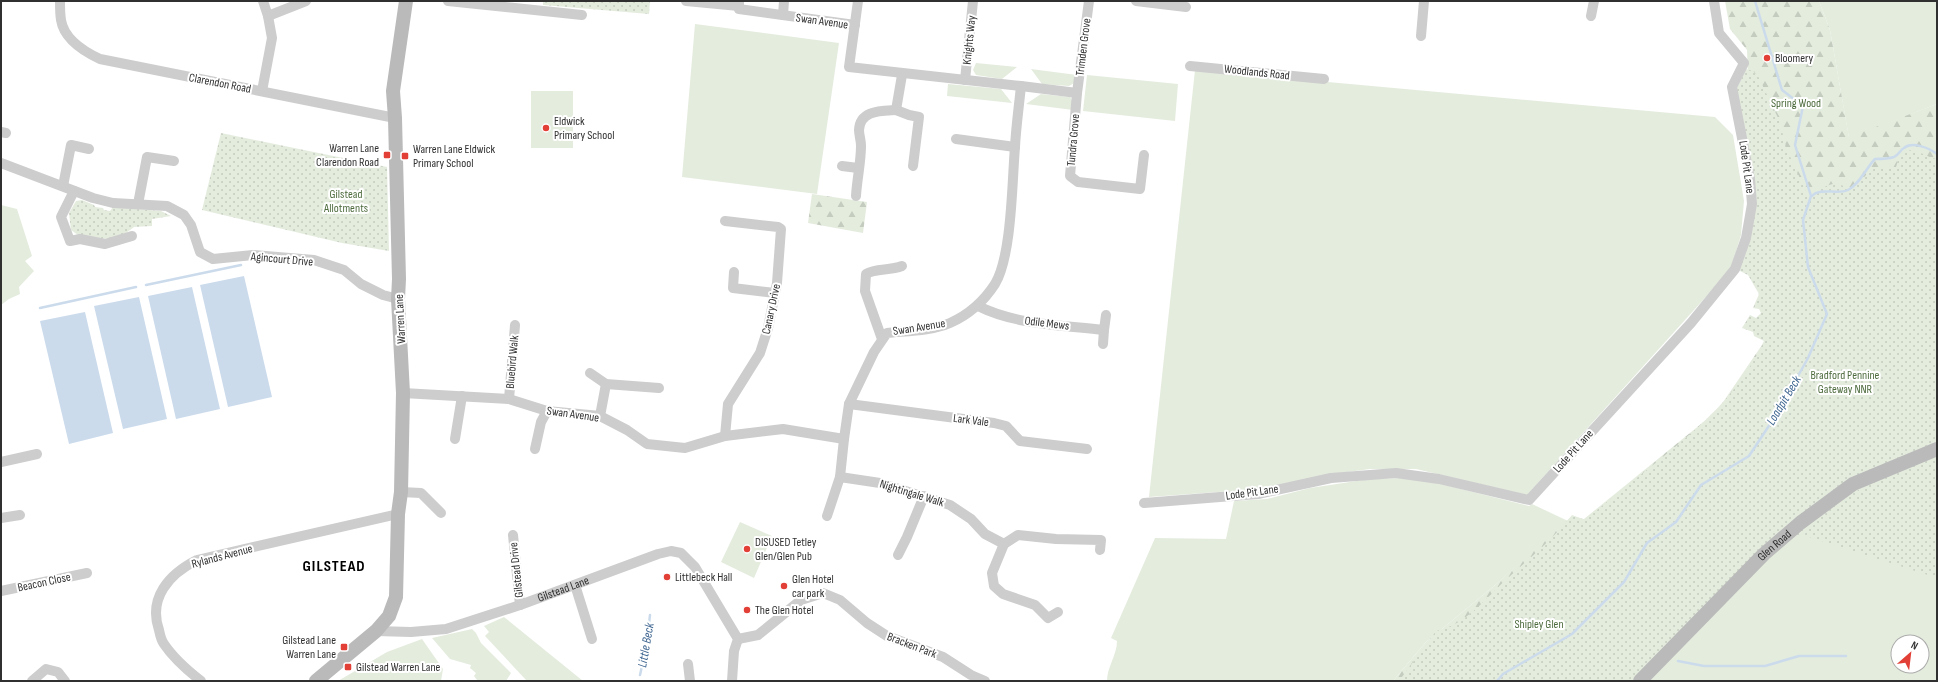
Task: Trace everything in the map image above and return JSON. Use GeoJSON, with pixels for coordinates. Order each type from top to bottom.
{"type":"FeatureCollection","features":[{"type":"Feature","properties":{"kind":"street","name":"Clarendon Road"},"geometry":{"type":"LineString","coordinates":[[60,1],[61,21],[71,38],[83,51],[100,59],[395,118]]}},
{"type":"Feature","properties":{"kind":"street"},"geometry":{"type":"LineString","coordinates":[[262,1],[268,16],[272,38],[262,91]]}},
{"type":"Feature","properties":{"kind":"street"},"geometry":{"type":"LineString","coordinates":[[268,16],[306,1]]}},
{"type":"Feature","properties":{"kind":"street","name":"Warren Lane"},"geometry":{"type":"LineString","coordinates":[[376,631],[389,616],[396,597],[398,514],[401,492],[403,393],[398,299],[399,279],[393,91],[406,1]]}},
{"type":"Feature","properties":{"kind":"street"},"geometry":{"type":"LineString","coordinates":[[448,1],[582,15]]}},
{"type":"Feature","properties":{"kind":"street"},"geometry":{"type":"LineString","coordinates":[[686,1],[739,3]]}},
{"type":"Feature","properties":{"kind":"street","name":"Swan Avenue"},"geometry":{"type":"LineString","coordinates":[[783,15],[784,1]]}},
{"type":"Feature","properties":{"kind":"street"},"geometry":{"type":"LineString","coordinates":[[855,25],[858,1]]}},
{"type":"Feature","properties":{"kind":"street","name":"Knights Way"},"geometry":{"type":"LineString","coordinates":[[965,80],[973,1]]}},
{"type":"Feature","properties":{"kind":"street","name":"Trimden Grove"},"geometry":{"type":"LineString","coordinates":[[1078,93],[1089,1]]}},
{"type":"Feature","properties":{"kind":"street"},"geometry":{"type":"LineString","coordinates":[[1136,1],[1186,6]]}},
{"type":"Feature","properties":{"kind":"street"},"geometry":{"type":"LineString","coordinates":[[1421,36],[1424,1]]}},
{"type":"Feature","properties":{"kind":"street"},"geometry":{"type":"LineString","coordinates":[[1591,16],[1594,1]]}},
{"type":"Feature","properties":{"kind":"street","name":"Lode Pit Lane"},"geometry":{"type":"LineString","coordinates":[[1144,503],[1258,494],[1331,478],[1396,473],[1439,479],[1529,500],[1691,323],[1735,269],[1746,238],[1752,204],[1750,179],[1732,87],[1744,63],[1719,33],[1714,1]]}},
{"type":"Feature","properties":{"kind":"street","name":"Swan Avenue"},"geometry":{"type":"LineString","coordinates":[[403,393],[509,399],[547,411],[600,416],[627,430],[647,444],[685,448],[725,436],[783,429],[844,440],[849,404],[874,352],[887,333],[915,331],[949,324],[978,306],[995,283],[1004,258],[1012,193],[1021,86],[902,75],[849,67],[855,25],[739,10],[739,3]]}},
{"type":"Feature","properties":{"kind":"street","name":"Woodlands Road"},"geometry":{"type":"LineString","coordinates":[[1190,66],[1324,79]]}},
{"type":"Feature","properties":{"kind":"street"},"geometry":{"type":"LineString","coordinates":[[896,110],[902,75]]}},
{"type":"Feature","properties":{"kind":"street"},"geometry":{"type":"LineString","coordinates":[[1021,86],[1078,93]]}},
{"type":"Feature","properties":{"kind":"street","name":"Tundra Grove"},"geometry":{"type":"LineString","coordinates":[[1078,93],[1070,176],[1078,182],[1140,189],[1144,155]]}},
{"type":"Feature","properties":{"kind":"street"},"geometry":{"type":"LineString","coordinates":[[856,196],[861,145],[859,132],[860,124],[865,116],[873,112],[896,110],[919,117],[913,166]]}},
{"type":"Feature","properties":{"kind":"street"},"geometry":{"type":"LineString","coordinates":[[956,139],[1015,147]]}},
{"type":"Feature","properties":{"kind":"street"},"geometry":{"type":"LineString","coordinates":[[63,186],[71,145],[89,149]]}},
{"type":"Feature","properties":{"kind":"street"},"geometry":{"type":"LineString","coordinates":[[138,204],[147,157],[174,161]]}},
{"type":"Feature","properties":{"kind":"street","name":"Agincourt Drive"},"geometry":{"type":"LineString","coordinates":[[1,163],[113,203],[167,206],[184,215],[191,225],[200,252],[213,259],[253,255],[314,260],[344,270],[361,284],[383,295],[398,299]]}},
{"type":"Feature","properties":{"kind":"street"},"geometry":{"type":"LineString","coordinates":[[842,166],[858,168]]}},
{"type":"Feature","properties":{"kind":"street"},"geometry":{"type":"LineString","coordinates":[[74,190],[64,208],[61,217],[70,241],[80,239],[105,244],[132,236]]}},
{"type":"Feature","properties":{"kind":"street","name":"Canary Drive"},"geometry":{"type":"LineString","coordinates":[[725,221],[778,227],[781,229],[775,294],[768,328],[760,352],[728,404],[725,436]]}},
{"type":"Feature","properties":{"kind":"street"},"geometry":{"type":"LineString","coordinates":[[882,339],[864,291],[866,274],[872,270],[891,270],[902,266]]}},
{"type":"Feature","properties":{"kind":"street"},"geometry":{"type":"LineString","coordinates":[[734,272],[733,288],[775,294]]}},
{"type":"Feature","properties":{"kind":"street","name":"Odile Mews"},"geometry":{"type":"LineString","coordinates":[[978,306],[994,314],[1013,319],[1104,330]]}},
{"type":"Feature","properties":{"kind":"street"},"geometry":{"type":"LineString","coordinates":[[1103,344],[1106,315]]}},
{"type":"Feature","properties":{"kind":"street","name":"Bluebird Walk"},"geometry":{"type":"LineString","coordinates":[[509,399],[515,325]]}},
{"type":"Feature","properties":{"kind":"street"},"geometry":{"type":"LineString","coordinates":[[590,373],[606,384],[659,388]]}},
{"type":"Feature","properties":{"kind":"street"},"geometry":{"type":"LineString","coordinates":[[600,416],[606,384]]}},
{"type":"Feature","properties":{"kind":"street"},"geometry":{"type":"LineString","coordinates":[[455,439],[462,396]]}},
{"type":"Feature","properties":{"kind":"street","name":"Lark Vale"},"geometry":{"type":"LineString","coordinates":[[849,404],[994,423],[1006,426],[1020,440],[1087,449]]}},
{"type":"Feature","properties":{"kind":"street"},"geometry":{"type":"LineString","coordinates":[[535,449],[541,422],[547,411]]}},
{"type":"Feature","properties":{"kind":"street"},"geometry":{"type":"LineString","coordinates":[[827,516],[840,477],[844,440]]}},
{"type":"Feature","properties":{"kind":"street","name":"Glen Road"},"geometry":{"type":"LineString","coordinates":[[1640,681],[1764,554],[1800,523],[1853,484],[1937,449]]}},
{"type":"Feature","properties":{"kind":"street"},"geometry":{"type":"LineString","coordinates":[[1,462],[37,454]]}},
{"type":"Feature","properties":{"kind":"street","name":"Nightingale Walk"},"geometry":{"type":"LineString","coordinates":[[840,477],[880,483],[950,505],[971,519],[985,534],[1004,544]]}},
{"type":"Feature","properties":{"kind":"street"},"geometry":{"type":"LineString","coordinates":[[401,492],[421,493],[441,513]]}},
{"type":"Feature","properties":{"kind":"street"},"geometry":{"type":"LineString","coordinates":[[898,555],[924,496]]}},
{"type":"Feature","properties":{"kind":"street","name":"Rylands Avenue"},"geometry":{"type":"LineString","coordinates":[[201,681],[180,664],[163,643],[155,618],[158,597],[169,581],[183,567],[197,560],[398,514]]}},
{"type":"Feature","properties":{"kind":"street"},"geometry":{"type":"LineString","coordinates":[[1,518],[20,515]]}},
{"type":"Feature","properties":{"kind":"street","name":"Gilstead Drive"},"geometry":{"type":"LineString","coordinates":[[513,535],[520,605]]}},
{"type":"Feature","properties":{"kind":"street"},"geometry":{"type":"LineString","coordinates":[[1058,612],[1050,622],[1034,605],[1003,594],[994,586],[992,573],[1004,544],[1018,535],[1056,539],[1101,540],[1100,550]]}},
{"type":"Feature","properties":{"kind":"street","name":"Gilstead Lane"},"geometry":{"type":"LineString","coordinates":[[376,631],[410,632],[446,629],[520,605],[658,554],[671,552],[681,553],[695,568],[738,639]]}},
{"type":"Feature","properties":{"kind":"street","name":"Beacon Close"},"geometry":{"type":"LineString","coordinates":[[1,591],[87,573]]}},
{"type":"Feature","properties":{"kind":"street"},"geometry":{"type":"LineString","coordinates":[[575,584],[592,639]]}},
{"type":"Feature","properties":{"kind":"street","name":"Bracken Park"},"geometry":{"type":"LineString","coordinates":[[738,639],[758,635],[801,600],[823,593],[840,600],[867,623],[887,636],[943,657],[971,675],[985,681]]}},
{"type":"Feature","properties":{"kind":"street"},"geometry":{"type":"LineString","coordinates":[[316,681],[376,631]]}},
{"type":"Feature","properties":{"kind":"street"},"geometry":{"type":"LineString","coordinates":[[732,681],[734,651],[738,639]]}},
{"type":"Feature","properties":{"kind":"street"},"geometry":{"type":"LineString","coordinates":[[688,664],[690,681]]}},
{"type":"Feature","properties":{"kind":"street"},"geometry":{"type":"LineString","coordinates":[[32,681],[46,669],[58,672],[65,681]]}},
{"type":"Feature","properties":{"kind":"green space"},"geometry":{"type":"Polygon","coordinates":[[[543,1],[650,1],[649,14],[543,5],[543,1]]]}},
{"type":"Feature","properties":{"kind":"green space"},"geometry":{"type":"Polygon","coordinates":[[[1725,1],[1819,1],[1830,30],[1849,137],[1937,104],[1937,168],[1839,239],[1565,681],[1393,681],[1426,642],[1494,586],[1572,516],[1584,519],[1717,411],[1764,342],[1751,164],[1747,50],[1730,29],[1725,1]]]}},
{"type":"Feature","properties":{"kind":"green space"},"geometry":{"type":"Polygon","coordinates":[[[1819,1],[1937,1],[1937,104],[1849,138],[1830,30],[1819,1]]]}},
{"type":"Feature","properties":{"kind":"green space"},"geometry":{"type":"Polygon","coordinates":[[[695,24],[839,43],[817,194],[682,177],[695,24]]]}},
{"type":"Feature","properties":{"kind":"green space"},"geometry":{"type":"Polygon","coordinates":[[[976,63],[1017,67],[1002,79],[976,75],[973,70],[976,63]]]}},
{"type":"Feature","properties":{"kind":"green space"},"geometry":{"type":"Polygon","coordinates":[[[1031,69],[1077,75],[1074,83],[1069,86],[1042,84],[1031,69]]]}},
{"type":"Feature","properties":{"kind":"green space","name":"Bradford Pennine Gateway NNR"},"geometry":{"type":"Polygon","coordinates":[[[1746,69],[1753,71],[1758,76],[1779,120],[1787,150],[1805,189],[1806,195],[1809,198],[1826,186],[1836,184],[1851,187],[1859,183],[1874,169],[1896,167],[1900,154],[1905,151],[1910,150],[1918,152],[1937,159],[1937,444],[1824,501],[1634,681],[1399,681],[1436,631],[1458,622],[1476,609],[1550,540],[1572,515],[1585,520],[1690,435],[1731,393],[1754,360],[1764,341],[1754,336],[1753,332],[1742,328],[1750,315],[1756,318],[1761,313],[1759,309],[1753,308],[1759,294],[1748,275],[1738,270],[1752,215],[1735,92],[1746,69]]]}},
{"type":"Feature","properties":{"kind":"green space"},"geometry":{"type":"Polygon","coordinates":[[[1195,70],[1715,117],[1733,135],[1744,201],[1741,235],[1731,269],[1527,495],[1416,469],[1370,469],[1325,475],[1260,489],[1149,497],[1195,70]]]}},
{"type":"Feature","properties":{"kind":"green space"},"geometry":{"type":"Polygon","coordinates":[[[1087,75],[1178,84],[1175,121],[1083,111],[1087,75]]]}},
{"type":"Feature","properties":{"kind":"green space"},"geometry":{"type":"Polygon","coordinates":[[[948,84],[1001,89],[1012,103],[947,96],[948,84]]]}},
{"type":"Feature","properties":{"kind":"green space"},"geometry":{"type":"Polygon","coordinates":[[[531,91],[573,91],[573,148],[531,148],[531,91]]]}},
{"type":"Feature","properties":{"kind":"green space"},"geometry":{"type":"Polygon","coordinates":[[[1041,94],[1070,97],[1074,103],[1073,110],[1026,104],[1041,94]]]}},
{"type":"Feature","properties":{"kind":"green space","name":"Gilstead Allotments"},"geometry":{"type":"Polygon","coordinates":[[[221,133],[387,167],[389,251],[342,243],[202,210],[221,133]]]}},
{"type":"Feature","properties":{"kind":"green space"},"geometry":{"type":"Polygon","coordinates":[[[1937,168],[1937,681],[1565,681],[1937,168]]]}},
{"type":"Feature","properties":{"kind":"green space"},"geometry":{"type":"Polygon","coordinates":[[[812,194],[867,202],[863,233],[808,223],[812,194]]]}},
{"type":"Feature","properties":{"kind":"green space"},"geometry":{"type":"Polygon","coordinates":[[[82,200],[94,205],[95,207],[103,208],[104,210],[110,211],[113,207],[161,211],[171,216],[152,219],[152,226],[134,227],[122,236],[95,240],[78,235],[71,230],[69,213],[76,201],[82,200]]]}},
{"type":"Feature","properties":{"kind":"green space"},"geometry":{"type":"Polygon","coordinates":[[[1,205],[17,209],[32,256],[25,261],[34,271],[19,287],[20,294],[1,305],[1,205]]]}},
{"type":"Feature","properties":{"kind":"green space"},"geometry":{"type":"Polygon","coordinates":[[[1937,453],[1937,578],[1803,535],[1793,536],[1843,499],[1872,482],[1937,453]]]}},
{"type":"Feature","properties":{"kind":"green space"},"geometry":{"type":"Polygon","coordinates":[[[1400,478],[1429,481],[1529,506],[1532,504],[1568,521],[1494,586],[1426,642],[1393,681],[1107,681],[1107,676],[1117,646],[1117,641],[1111,638],[1155,538],[1226,539],[1234,501],[1267,499],[1310,488],[1370,479],[1400,478]]]}},
{"type":"Feature","properties":{"kind":"green space","name":"DISUSED Tetley Glen/Glen Pub"},"geometry":{"type":"Polygon","coordinates":[[[740,522],[772,536],[754,578],[721,562],[740,522]]]}},
{"type":"Feature","properties":{"kind":"green space"},"geometry":{"type":"Polygon","coordinates":[[[504,617],[583,681],[527,681],[485,636],[489,632],[484,626],[504,617]]]}},
{"type":"Feature","properties":{"kind":"green space"},"geometry":{"type":"Polygon","coordinates":[[[472,629],[476,633],[481,643],[511,673],[506,681],[477,680],[474,676],[476,673],[470,668],[471,665],[450,659],[432,638],[472,629]]]}},
{"type":"Feature","properties":{"kind":"green space"},"geometry":{"type":"Polygon","coordinates":[[[422,639],[443,669],[441,681],[338,681],[387,652],[422,639]]]}},
{"type":"Feature","properties":{"kind":"water"},"geometry":{"type":"Polygon","coordinates":[[[244,276],[272,397],[228,407],[200,285],[244,276]]]}},
{"type":"Feature","properties":{"kind":"water"},"geometry":{"type":"Polygon","coordinates":[[[192,287],[220,409],[176,419],[148,296],[192,287]]]}},
{"type":"Feature","properties":{"kind":"water"},"geometry":{"type":"Polygon","coordinates":[[[139,297],[167,419],[123,429],[94,306],[139,297]]]}},
{"type":"Feature","properties":{"kind":"water"},"geometry":{"type":"Polygon","coordinates":[[[85,312],[113,433],[69,444],[40,321],[85,312]]]}},
{"type":"Feature","properties":{"kind":"waterway","name":"Loadpit Beck"},"geometry":{"type":"LineString","coordinates":[[1497,681],[1503,674],[1572,634],[1624,582],[1647,543],[1676,522],[1701,485],[1749,456],[1778,412],[1808,358],[1827,314],[1808,267],[1803,220],[1811,196],[1795,145],[1803,106],[1782,90],[1755,1]]}},
{"type":"Feature","properties":{"kind":"waterway"},"geometry":{"type":"LineString","coordinates":[[1812,196],[1815,193],[1824,191],[1839,192],[1848,190],[1856,184],[1875,159],[1887,159],[1894,157],[1907,146],[1920,146],[1937,154]]}},
{"type":"Feature","properties":{"kind":"waterway"},"geometry":{"type":"LineString","coordinates":[[146,285],[241,265]]}},
{"type":"Feature","properties":{"kind":"waterway"},"geometry":{"type":"LineString","coordinates":[[40,308],[136,287]]}},
{"type":"Feature","properties":{"kind":"waterway","name":"Little Beck"},"geometry":{"type":"LineString","coordinates":[[640,675],[646,648],[650,615]]}},
{"type":"Feature","properties":{"kind":"waterway"},"geometry":{"type":"LineString","coordinates":[[1678,661],[1704,666],[1765,666],[1799,656],[1846,656]]}},
{"type":"Feature","properties":{"kind":"place","name":"Bloomery"},"geometry":{"type":"Point","coordinates":[1767,58]}},
{"type":"Feature","properties":{"kind":"place","name":"Eldwick Primary School"},"geometry":{"type":"Point","coordinates":[546,128]}},
{"type":"Feature","properties":{"kind":"place","name":"Warren Lane Clarendon Road"},"geometry":{"type":"Point","coordinates":[387,155]}},
{"type":"Feature","properties":{"kind":"place","name":"Warren Lane Eldwick Primary School"},"geometry":{"type":"Point","coordinates":[405,156]}},
{"type":"Feature","properties":{"kind":"place","name":"DISUSED Tetley Glen/Glen Pub"},"geometry":{"type":"Point","coordinates":[747,549]}},
{"type":"Feature","properties":{"kind":"place","name":"Littlebeck Hall"},"geometry":{"type":"Point","coordinates":[667,577]}},
{"type":"Feature","properties":{"kind":"place","name":"Glen Hotel car park"},"geometry":{"type":"Point","coordinates":[784,586]}},
{"type":"Feature","properties":{"kind":"place","name":"The Glen Hotel"},"geometry":{"type":"Point","coordinates":[747,610]}},
{"type":"Feature","properties":{"kind":"place","name":"Gilstead Lane Warren Lane"},"geometry":{"type":"Point","coordinates":[344,647]}},
{"type":"Feature","properties":{"kind":"place","name":"Gilstead Warren Lane"},"geometry":{"type":"Point","coordinates":[348,667]}},
{"type":"Feature","properties":{"kind":"district","name":"GILSTEAD"},"geometry":{"type":"Point","coordinates":[334,565]}},
{"type":"Feature","properties":{"kind":"park label","name":"Spring Wood"},"geometry":{"type":"Point","coordinates":[1796,103]}},
{"type":"Feature","properties":{"kind":"park label","name":"Shipley Glen"},"geometry":{"type":"Point","coordinates":[1539,624]}}]}
